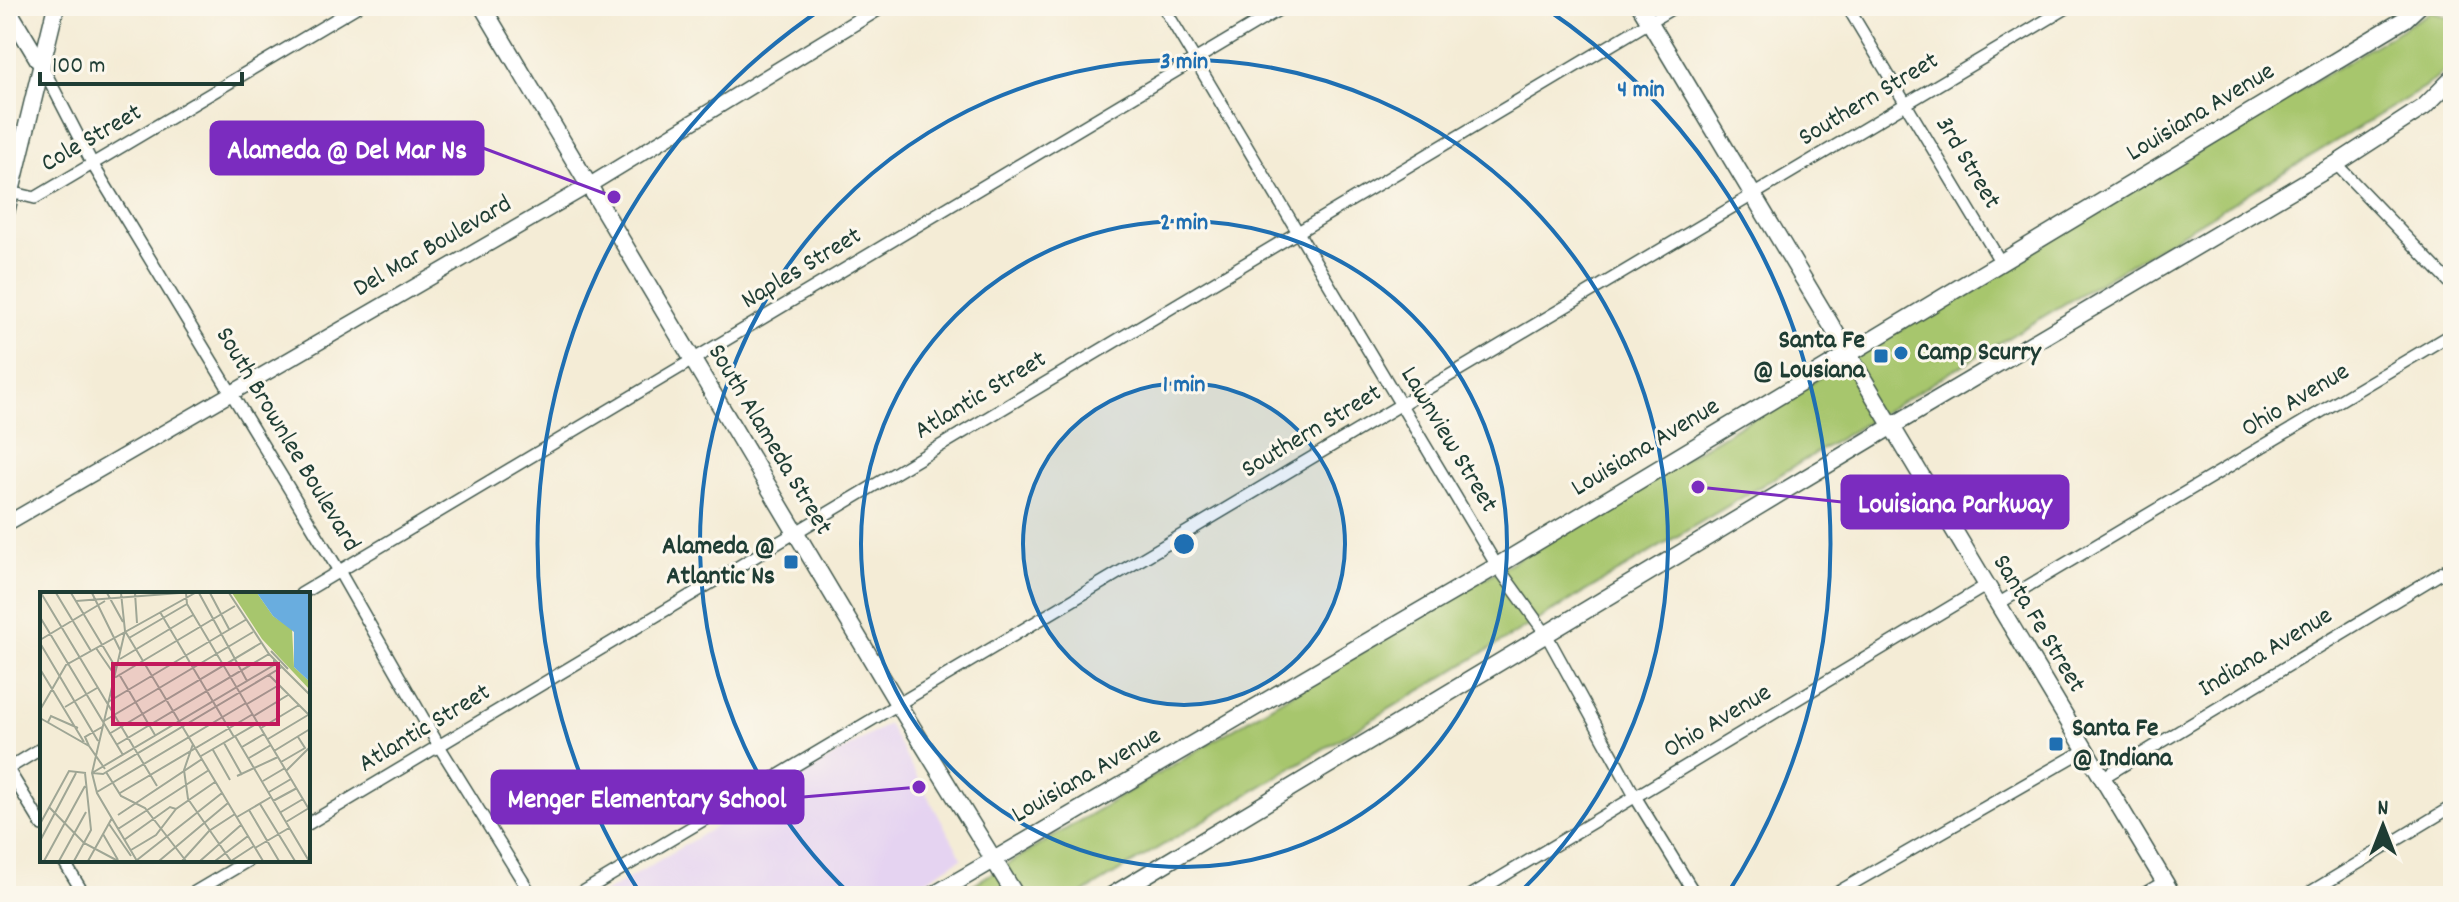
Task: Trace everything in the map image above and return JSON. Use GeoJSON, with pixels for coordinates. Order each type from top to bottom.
{"type":"FeatureCollection","features":[{"type":"Feature","properties":{"kind":"main road","name":"South Brownlee Boulevard"},"geometry":{"type":"LineString","coordinates":[[6,6],[42,66]]}},
{"type":"Feature","properties":{"kind":"main road"},"geometry":{"type":"LineString","coordinates":[[6,212],[8,192],[56,6]]}},
{"type":"Feature","properties":{"kind":"main road","name":"South Alameda Street"},"geometry":{"type":"LineString","coordinates":[[482,6],[795,533],[1016,896]]}},
{"type":"Feature","properties":{"kind":"main road","name":"Santa Fe Street"},"geometry":{"type":"LineString","coordinates":[[1640,6],[1987,585],[1996,605],[2169,889]]}},
{"type":"Feature","properties":{"kind":"main road","name":"Louisiana Avenue"},"geometry":{"type":"LineString","coordinates":[[932,896],[1497,566],[2405,19],[2419,6]]}},
{"type":"Feature","properties":{"kind":"main road"},"geometry":{"type":"LineString","coordinates":[[2424,107],[2453,78]]}},
{"type":"Feature","properties":{"kind":"main road"},"geometry":{"type":"LineString","coordinates":[[1111,896],[1892,426],[2336,164],[2453,90]]}},
{"type":"Feature","properties":{"kind":"street","name":"Cole Street"},"geometry":{"type":"LineString","coordinates":[[8,192],[35,198],[358,6]]}},
{"type":"Feature","properties":{"kind":"street","name":"Del Mar Boulevard"},"geometry":{"type":"LineString","coordinates":[[6,524],[588,186],[882,6]]}},
{"type":"Feature","properties":{"kind":"street","name":"Lawnview Street"},"geometry":{"type":"LineString","coordinates":[[1163,6],[1497,566],[1546,634],[1636,798],[1696,896]]}},
{"type":"Feature","properties":{"kind":"street","name":"Naples Street"},"geometry":{"type":"LineString","coordinates":[[304,592],[1285,6]]}},
{"type":"Feature","properties":{"kind":"street","name":"Atlantic Street"},"geometry":{"type":"LineString","coordinates":[[310,823],[1676,6]]}},
{"type":"Feature","properties":{"kind":"street","name":"3rd Street"},"geometry":{"type":"LineString","coordinates":[[1847,6],[2000,261]]}},
{"type":"Feature","properties":{"kind":"street","name":"Southern Street"},"geometry":{"type":"LineString","coordinates":[[576,896],[2070,6]]}},
{"type":"Feature","properties":{"kind":"street","name":"South Brownlee Boulevard"},"geometry":{"type":"LineString","coordinates":[[42,66],[93,165],[339,571],[439,746],[532,896]]}},
{"type":"Feature","properties":{"kind":"street"},"geometry":{"type":"LineString","coordinates":[[2336,164],[2453,286]]}},
{"type":"Feature","properties":{"kind":"street","name":"Ohio Avenue"},"geometry":{"type":"LineString","coordinates":[[1996,605],[2453,333]]}},
{"type":"Feature","properties":{"kind":"street","name":"Indiana Avenue"},"geometry":{"type":"LineString","coordinates":[[2102,778],[2453,566]]}},
{"type":"Feature","properties":{"kind":"street","name":"Ohio Avenue"},"geometry":{"type":"LineString","coordinates":[[1470,896],[1987,585]]}},
{"type":"Feature","properties":{"kind":"street"},"geometry":{"type":"LineString","coordinates":[[40,749],[7,768],[40,822]]}},
{"type":"Feature","properties":{"kind":"street"},"geometry":{"type":"LineString","coordinates":[[1831,896],[2085,750]]}},
{"type":"Feature","properties":{"kind":"street"},"geometry":{"type":"LineString","coordinates":[[2304,896],[2453,806]]}},
{"type":"Feature","properties":{"kind":"street"},"geometry":{"type":"LineString","coordinates":[[64,862],[85,896]]}},
{"type":"Feature","properties":{"kind":"street"},"geometry":{"type":"LineString","coordinates":[[188,896],[246,862]]}},
{"type":"Feature","properties":{"kind":"street"},"geometry":{"type":"LineString","coordinates":[[2140,896],[2169,889]]}},
{"type":"Feature","properties":{"kind":"shaded area"},"geometry":{"type":"Polygon","coordinates":[[[888,724],[962,858],[899,896],[599,896],[888,724]]]}},
{"type":"Feature","properties":{"kind":"green space"},"geometry":{"type":"Polygon","coordinates":[[[2432,11],[2453,20],[2453,64],[2424,88],[1078,896],[954,896],[2432,11]]]}},
{"type":"Feature","properties":{"kind":"place","name":"Alameda @ Del Mar Ns"},"geometry":{"type":"Point","coordinates":[614,197]}},
{"type":"Feature","properties":{"kind":"place","name":"Camp Scurry"},"geometry":{"type":"Point","coordinates":[1901,353]}},
{"type":"Feature","properties":{"kind":"place","name":"Santa Fe @ Lousiana"},"geometry":{"type":"Point","coordinates":[1881,356]}},
{"type":"Feature","properties":{"kind":"place","name":"Louisiana Parkway"},"geometry":{"type":"Point","coordinates":[1698,487]}},
{"type":"Feature","properties":{"kind":"place","name":"Alameda @ Atlantic Ns"},"geometry":{"type":"Point","coordinates":[791,562]}},
{"type":"Feature","properties":{"kind":"place","name":"Santa Fe @ Indiana"},"geometry":{"type":"Point","coordinates":[2056,744]}},
{"type":"Feature","properties":{"kind":"place","name":"Menger Elementary School"},"geometry":{"type":"Point","coordinates":[919,787]}}]}
